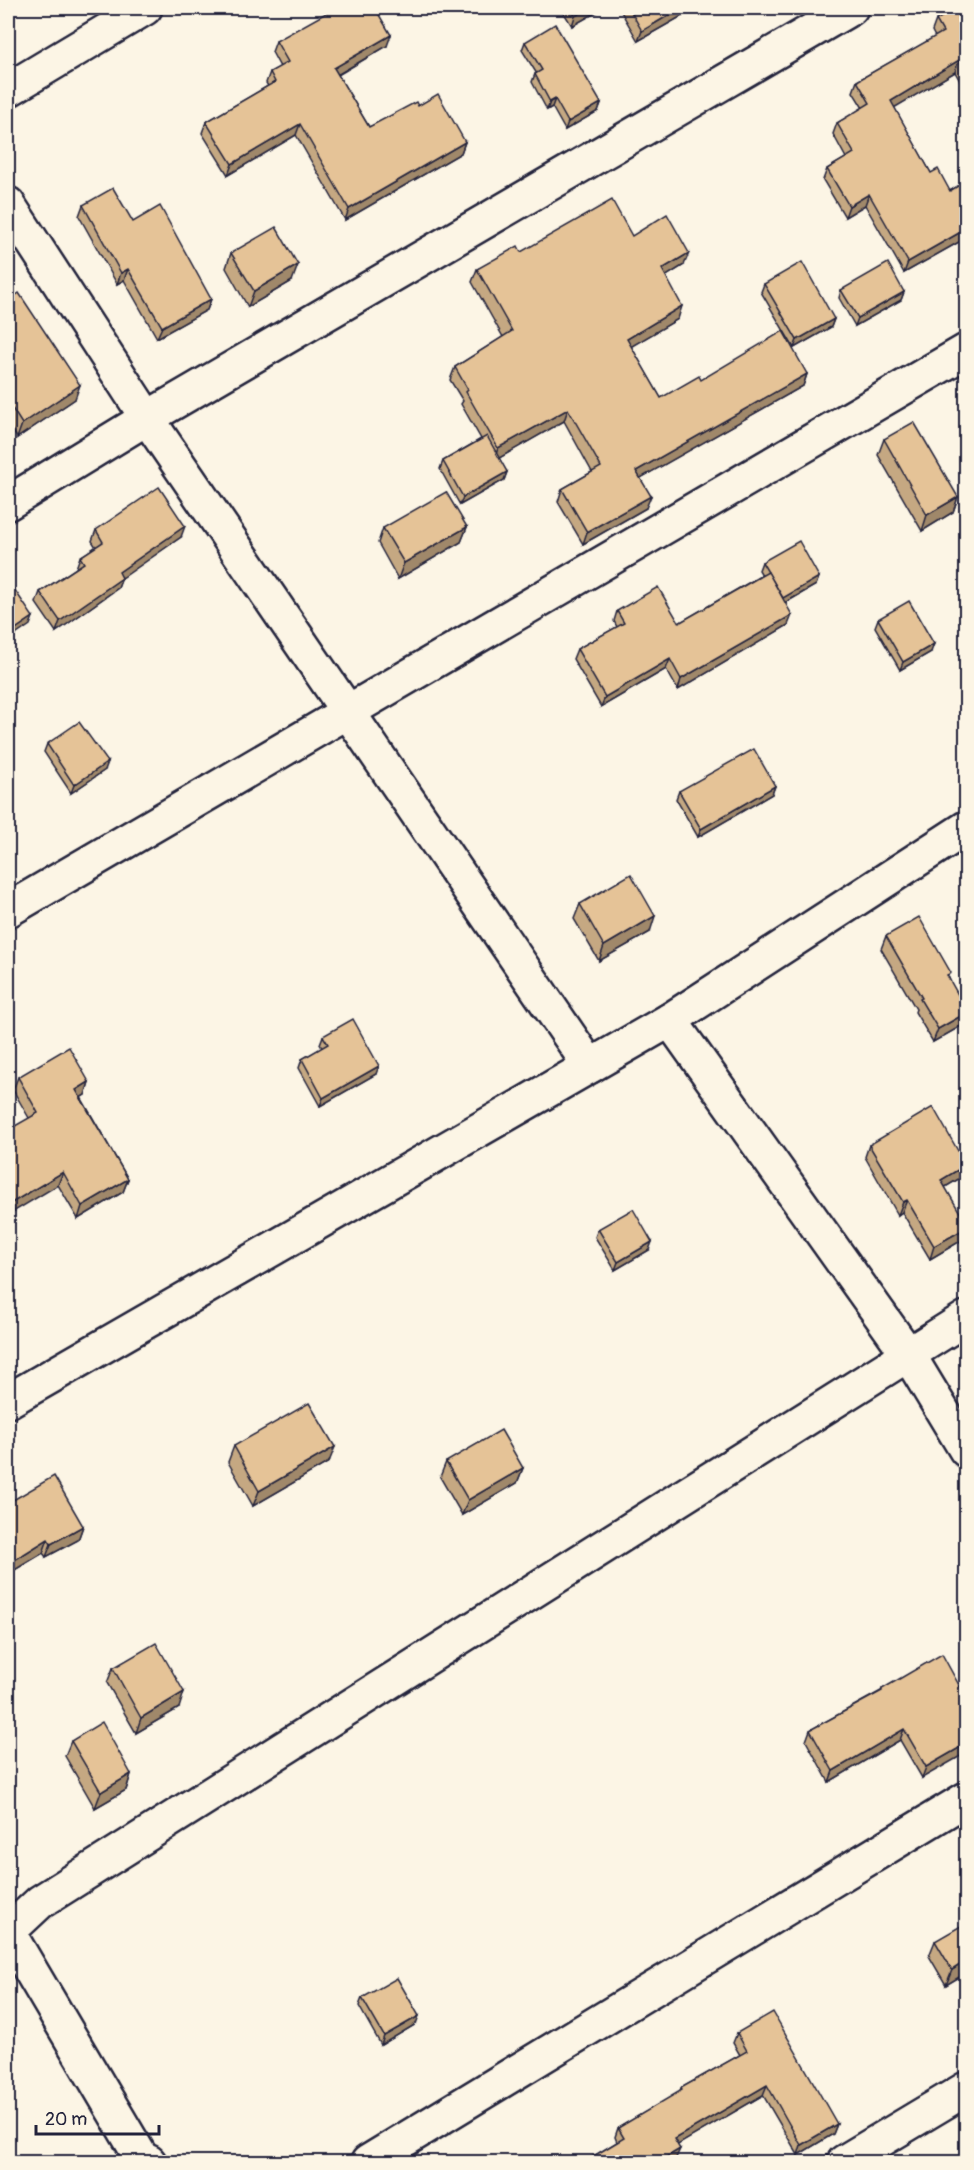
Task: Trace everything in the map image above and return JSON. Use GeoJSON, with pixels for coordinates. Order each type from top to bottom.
{"type":"FeatureCollection","features":[{"type":"Feature","properties":{"kind":"street"},"geometry":{"type":"LineString","coordinates":[[8,90],[145,8]]}},
{"type":"Feature","properties":{"kind":"street"},"geometry":{"type":"LineString","coordinates":[[8,503],[147,418],[851,8]]}},
{"type":"Feature","properties":{"kind":"street"},"geometry":{"type":"LineString","coordinates":[[8,204],[147,418],[590,1066]]}},
{"type":"Feature","properties":{"kind":"street"},"geometry":{"type":"LineString","coordinates":[[8,910],[966,351]]}},
{"type":"Feature","properties":{"kind":"street"},"geometry":{"type":"LineString","coordinates":[[8,1401],[670,1020],[966,828]]}},
{"type":"Feature","properties":{"kind":"street"},"geometry":{"type":"LineString","coordinates":[[670,1020],[908,1354],[966,1450]]}},
{"type":"Feature","properties":{"kind":"street"},"geometry":{"type":"LineString","coordinates":[[149,2163],[142,2159],[8,1932],[40,1902],[966,1318]]}},
{"type":"Feature","properties":{"kind":"street"},"geometry":{"type":"LineString","coordinates":[[368,2163],[966,1799]]}},
{"type":"Feature","properties":{"kind":"street"},"geometry":{"type":"LineString","coordinates":[[844,2163],[966,2089]]}},
{"type":"Feature","properties":{"kind":"building"},"geometry":{"type":"Polygon","coordinates":[[[335,8],[375,8],[391,35],[334,68],[369,127],[416,102],[418,106],[438,94],[465,142],[349,209],[300,124],[232,164],[206,122],[275,82],[270,72],[288,62],[276,41],[335,8]]]}},
{"type":"Feature","properties":{"kind":"building"},"geometry":{"type":"Polygon","coordinates":[[[571,8],[590,8],[575,16],[571,8]]]}},
{"type":"Feature","properties":{"kind":"building"},"geometry":{"type":"Polygon","coordinates":[[[629,8],[681,8],[642,31],[629,8]]]}},
{"type":"Feature","properties":{"kind":"building"},"geometry":{"type":"Polygon","coordinates":[[[957,8],[966,8],[966,73],[959,60],[891,101],[931,173],[938,169],[950,191],[966,181],[966,229],[908,262],[869,194],[849,206],[827,169],[854,153],[837,123],[870,103],[857,81],[943,32],[936,20],[957,8]]]}},
{"type":"Feature","properties":{"kind":"building"},"geometry":{"type":"Polygon","coordinates":[[[555,24],[601,103],[568,122],[555,99],[550,102],[535,74],[542,70],[525,42],[555,24]]]}},
{"type":"Feature","properties":{"kind":"building"},"geometry":{"type":"Polygon","coordinates":[[[113,188],[133,222],[160,206],[211,299],[162,327],[128,269],[121,273],[83,205],[113,188]]]}},
{"type":"Feature","properties":{"kind":"building"},"geometry":{"type":"Polygon","coordinates":[[[612,200],[632,236],[667,214],[689,253],[662,269],[682,306],[627,339],[661,398],[699,376],[701,380],[783,331],[807,374],[636,471],[651,496],[587,532],[562,489],[601,467],[568,409],[498,448],[466,392],[468,390],[455,367],[512,331],[477,269],[518,246],[521,252],[612,200]]]}},
{"type":"Feature","properties":{"kind":"building"},"geometry":{"type":"Polygon","coordinates":[[[276,227],[298,265],[254,291],[231,253],[276,227]]]}},
{"type":"Feature","properties":{"kind":"building"},"geometry":{"type":"Polygon","coordinates":[[[802,262],[834,319],[797,340],[764,284],[802,262]]]}},
{"type":"Feature","properties":{"kind":"building"},"geometry":{"type":"Polygon","coordinates":[[[888,263],[904,292],[858,318],[841,290],[888,263]]]}},
{"type":"Feature","properties":{"kind":"building"},"geometry":{"type":"Polygon","coordinates":[[[19,293],[80,385],[22,424],[8,402],[8,301],[19,293]]]}},
{"type":"Feature","properties":{"kind":"building"},"geometry":{"type":"Polygon","coordinates":[[[914,422],[958,497],[927,515],[884,439],[914,422]]]}},
{"type":"Feature","properties":{"kind":"building"},"geometry":{"type":"Polygon","coordinates":[[[487,436],[507,472],[463,497],[443,461],[487,436]]]}},
{"type":"Feature","properties":{"kind":"building"},"geometry":{"type":"Polygon","coordinates":[[[159,487],[185,526],[119,572],[122,578],[60,621],[40,592],[84,563],[80,557],[103,542],[96,530],[159,487]]]}},
{"type":"Feature","properties":{"kind":"building"},"geometry":{"type":"Polygon","coordinates":[[[446,492],[467,527],[404,563],[383,528],[446,492]]]}},
{"type":"Feature","properties":{"kind":"building"},"geometry":{"type":"Polygon","coordinates":[[[799,541],[819,577],[783,598],[762,562],[799,541]]]}},
{"type":"Feature","properties":{"kind":"building"},"geometry":{"type":"Polygon","coordinates":[[[768,572],[792,615],[681,679],[670,659],[605,697],[577,649],[624,623],[617,611],[658,587],[679,623],[768,572]]]}},
{"type":"Feature","properties":{"kind":"building"},"geometry":{"type":"Polygon","coordinates":[[[8,580],[33,617],[8,634],[8,580]]]}},
{"type":"Feature","properties":{"kind":"building"},"geometry":{"type":"Polygon","coordinates":[[[909,601],[934,644],[903,662],[878,619],[909,601]]]}},
{"type":"Feature","properties":{"kind":"building"},"geometry":{"type":"Polygon","coordinates":[[[79,722],[108,762],[74,785],[47,744],[79,722]]]}},
{"type":"Feature","properties":{"kind":"building"},"geometry":{"type":"Polygon","coordinates":[[[754,749],[775,786],[701,829],[679,791],[754,749]]]}},
{"type":"Feature","properties":{"kind":"building"},"geometry":{"type":"Polygon","coordinates":[[[631,874],[655,916],[604,946],[580,904],[631,874]]]}},
{"type":"Feature","properties":{"kind":"building"},"geometry":{"type":"Polygon","coordinates":[[[919,917],[951,973],[947,975],[966,1009],[966,1013],[938,1029],[886,936],[919,917]]]}},
{"type":"Feature","properties":{"kind":"building"},"geometry":{"type":"Polygon","coordinates":[[[353,1019],[379,1066],[323,1098],[302,1059],[328,1044],[323,1036],[353,1019]]]}},
{"type":"Feature","properties":{"kind":"building"},"geometry":{"type":"Polygon","coordinates":[[[69,1047],[89,1082],[76,1090],[128,1179],[82,1206],[63,1172],[8,1205],[8,1130],[38,1113],[18,1077],[69,1047]]]}},
{"type":"Feature","properties":{"kind":"building"},"geometry":{"type":"Polygon","coordinates":[[[933,1107],[966,1165],[941,1180],[966,1223],[966,1228],[934,1246],[907,1200],[903,1202],[869,1145],[933,1107]]]}},
{"type":"Feature","properties":{"kind":"building"},"geometry":{"type":"Polygon","coordinates":[[[633,1209],[652,1242],[618,1262],[598,1229],[633,1209]]]}},
{"type":"Feature","properties":{"kind":"building"},"geometry":{"type":"Polygon","coordinates":[[[309,1403],[335,1447],[259,1491],[234,1446],[309,1403]]]}},
{"type":"Feature","properties":{"kind":"building"},"geometry":{"type":"Polygon","coordinates":[[[501,1430],[523,1468],[468,1500],[446,1462],[501,1430]]]}},
{"type":"Feature","properties":{"kind":"building"},"geometry":{"type":"Polygon","coordinates":[[[54,1476],[83,1526],[51,1544],[48,1539],[8,1564],[8,1503],[54,1476]]]}},
{"type":"Feature","properties":{"kind":"building"},"geometry":{"type":"Polygon","coordinates":[[[156,1643],[184,1692],[141,1718],[113,1668],[156,1643]]]}},
{"type":"Feature","properties":{"kind":"building"},"geometry":{"type":"Polygon","coordinates":[[[942,1654],[966,1698],[966,1744],[926,1767],[904,1729],[833,1771],[810,1730],[882,1691],[942,1654]]]}},
{"type":"Feature","properties":{"kind":"building"},"geometry":{"type":"Polygon","coordinates":[[[102,1722],[131,1774],[101,1792],[71,1741],[102,1722]]]}},
{"type":"Feature","properties":{"kind":"building"},"geometry":{"type":"Polygon","coordinates":[[[966,1923],[966,1961],[952,1970],[935,1941],[966,1923]]]}},
{"type":"Feature","properties":{"kind":"building"},"geometry":{"type":"Polygon","coordinates":[[[397,1978],[419,2016],[384,2036],[362,1998],[397,1978]]]}},
{"type":"Feature","properties":{"kind":"building"},"geometry":{"type":"Polygon","coordinates":[[[773,2012],[837,2124],[801,2145],[767,2085],[674,2139],[680,2149],[656,2163],[582,2163],[624,2138],[618,2128],[682,2090],[681,2088],[747,2051],[737,2033],[773,2012]]]}}]}
